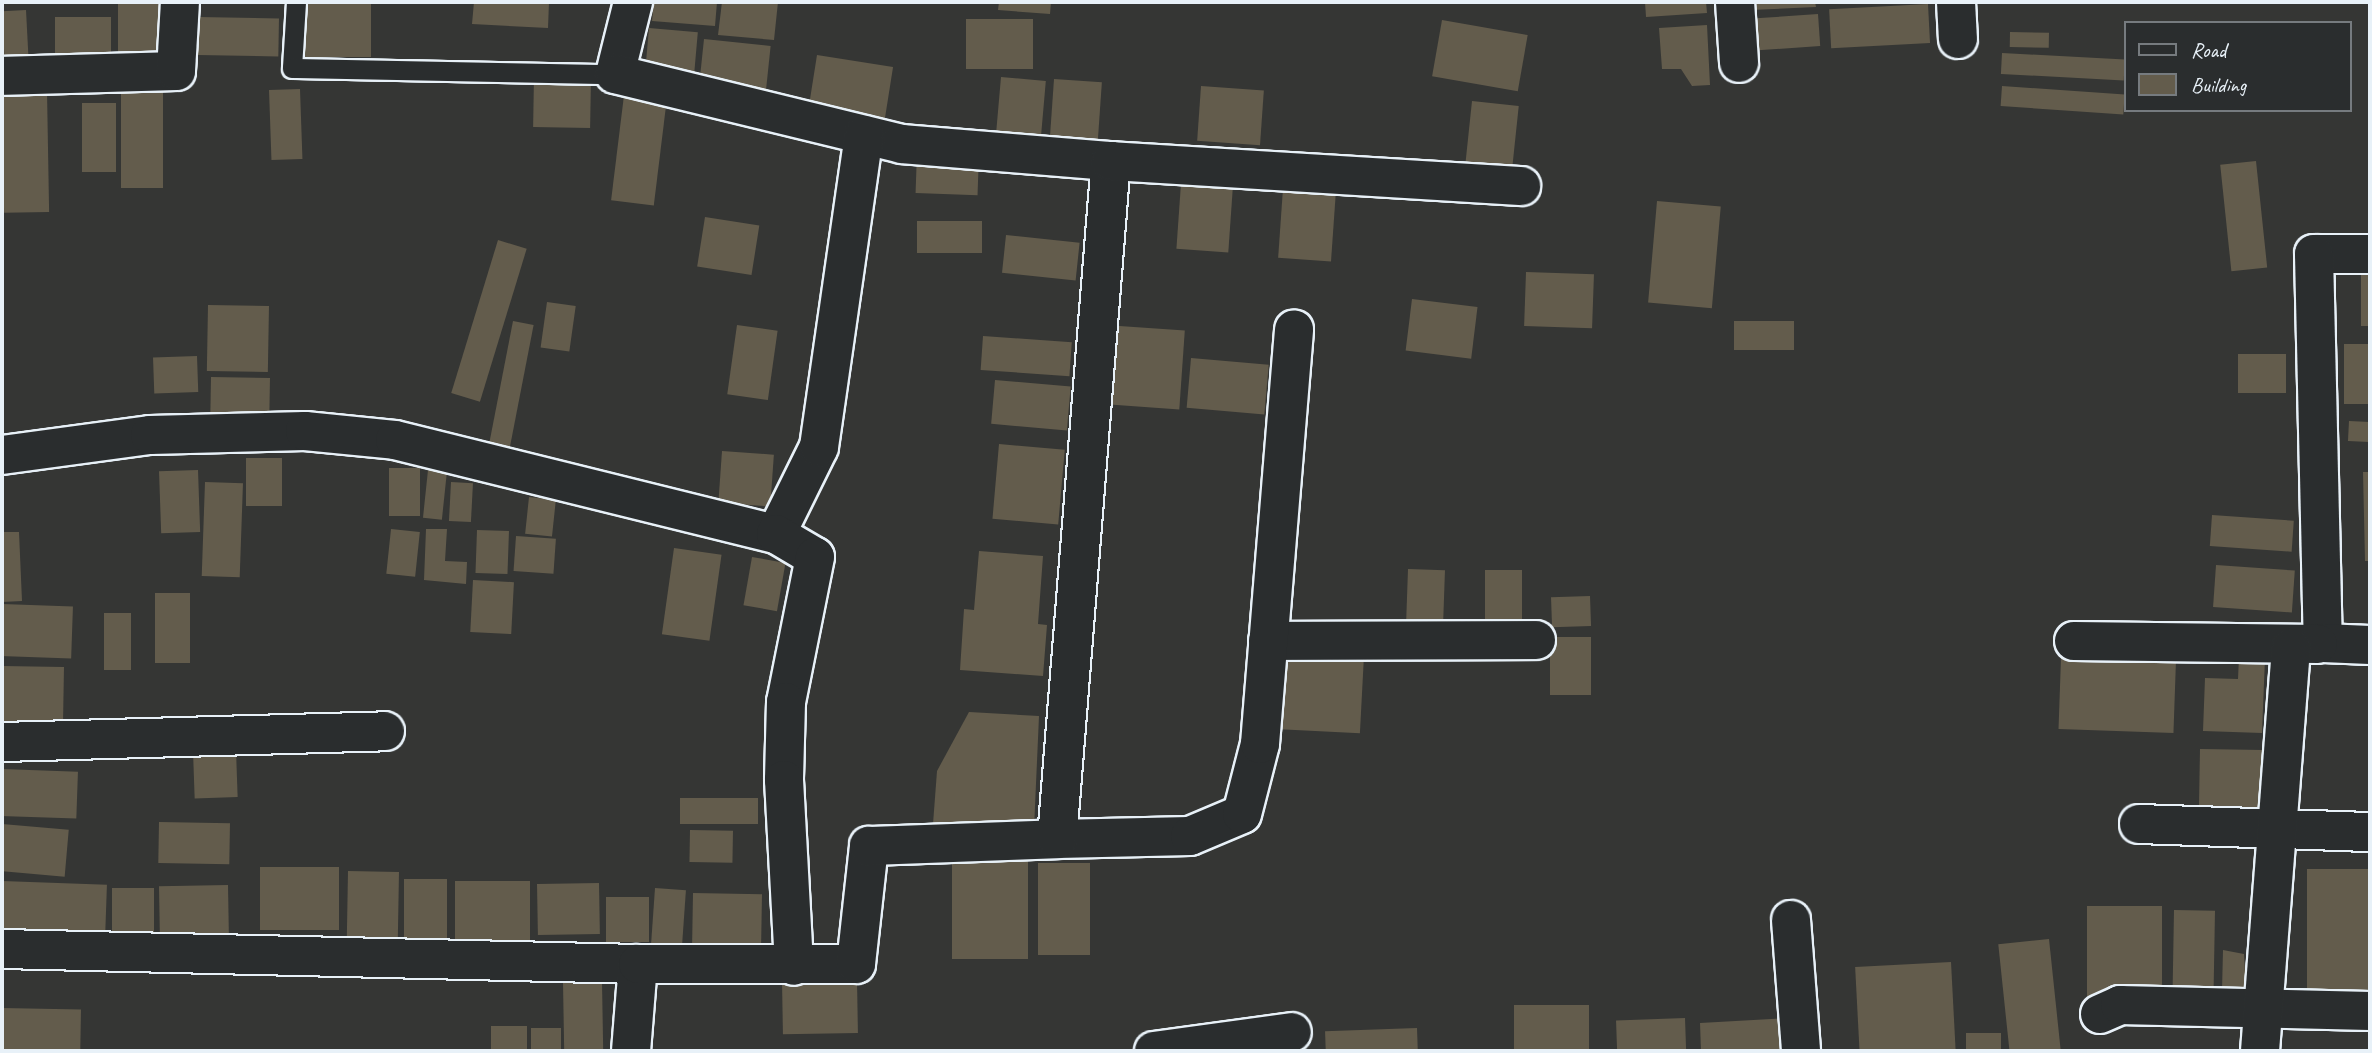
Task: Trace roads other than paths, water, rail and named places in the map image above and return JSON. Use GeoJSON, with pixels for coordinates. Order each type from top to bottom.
{"type":"FeatureCollection","features":[{"type":"Feature","properties":{"kind":"street"},"geometry":{"type":"LineString","coordinates":[[2,76],[176,71],[180,2]]}},
{"type":"Feature","properties":{"kind":"street"},"geometry":{"type":"LineString","coordinates":[[633,2],[615,74],[864,135],[1111,161],[1521,186]]}},
{"type":"Feature","properties":{"kind":"street"},"geometry":{"type":"LineString","coordinates":[[1735,2],[1739,64]]}},
{"type":"Feature","properties":{"kind":"street"},"geometry":{"type":"LineString","coordinates":[[1956,2],[1958,39]]}},
{"type":"Feature","properties":{"kind":"street"},"geometry":{"type":"LineString","coordinates":[[776,534],[819,447],[864,135]]}},
{"type":"Feature","properties":{"kind":"street"},"geometry":{"type":"LineString","coordinates":[[1057,839],[1111,161]]}},
{"type":"Feature","properties":{"kind":"street"},"geometry":{"type":"LineString","coordinates":[[2260,1051],[2278,828],[2307,645],[2314,254],[2370,254]]}},
{"type":"Feature","properties":{"kind":"street"},"geometry":{"type":"LineString","coordinates":[[2,949],[638,964],[856,964],[869,846],[1190,836],[1242,814],[1260,744],[1294,329]]}},
{"type":"Feature","properties":{"kind":"street"},"geometry":{"type":"LineString","coordinates":[[2,455],[150,435],[305,431],[395,440],[776,534],[815,557],[786,702],[794,966]]}},
{"type":"Feature","properties":{"kind":"street"},"geometry":{"type":"LineString","coordinates":[[1268,641],[1536,640]]}},
{"type":"Feature","properties":{"kind":"street"},"geometry":{"type":"LineString","coordinates":[[2074,641],[2370,645]]}},
{"type":"Feature","properties":{"kind":"street"},"geometry":{"type":"LineString","coordinates":[[2,742],[385,731]]}},
{"type":"Feature","properties":{"kind":"street"},"geometry":{"type":"LineString","coordinates":[[2139,824],[2370,832]]}},
{"type":"Feature","properties":{"kind":"street"},"geometry":{"type":"LineString","coordinates":[[1791,920],[1801,1051]]}},
{"type":"Feature","properties":{"kind":"street"},"geometry":{"type":"LineString","coordinates":[[631,1051],[638,964]]}},
{"type":"Feature","properties":{"kind":"street"},"geometry":{"type":"LineString","coordinates":[[2101,1014],[2120,1005],[2370,1011]]}},
{"type":"Feature","properties":{"kind":"street"},"geometry":{"type":"LineString","coordinates":[[1154,1051],[1293,1032]]}},
{"type":"Feature","properties":{"kind":"lane"},"geometry":{"type":"LineString","coordinates":[[296,2],[292,68],[615,74]]}}]}
